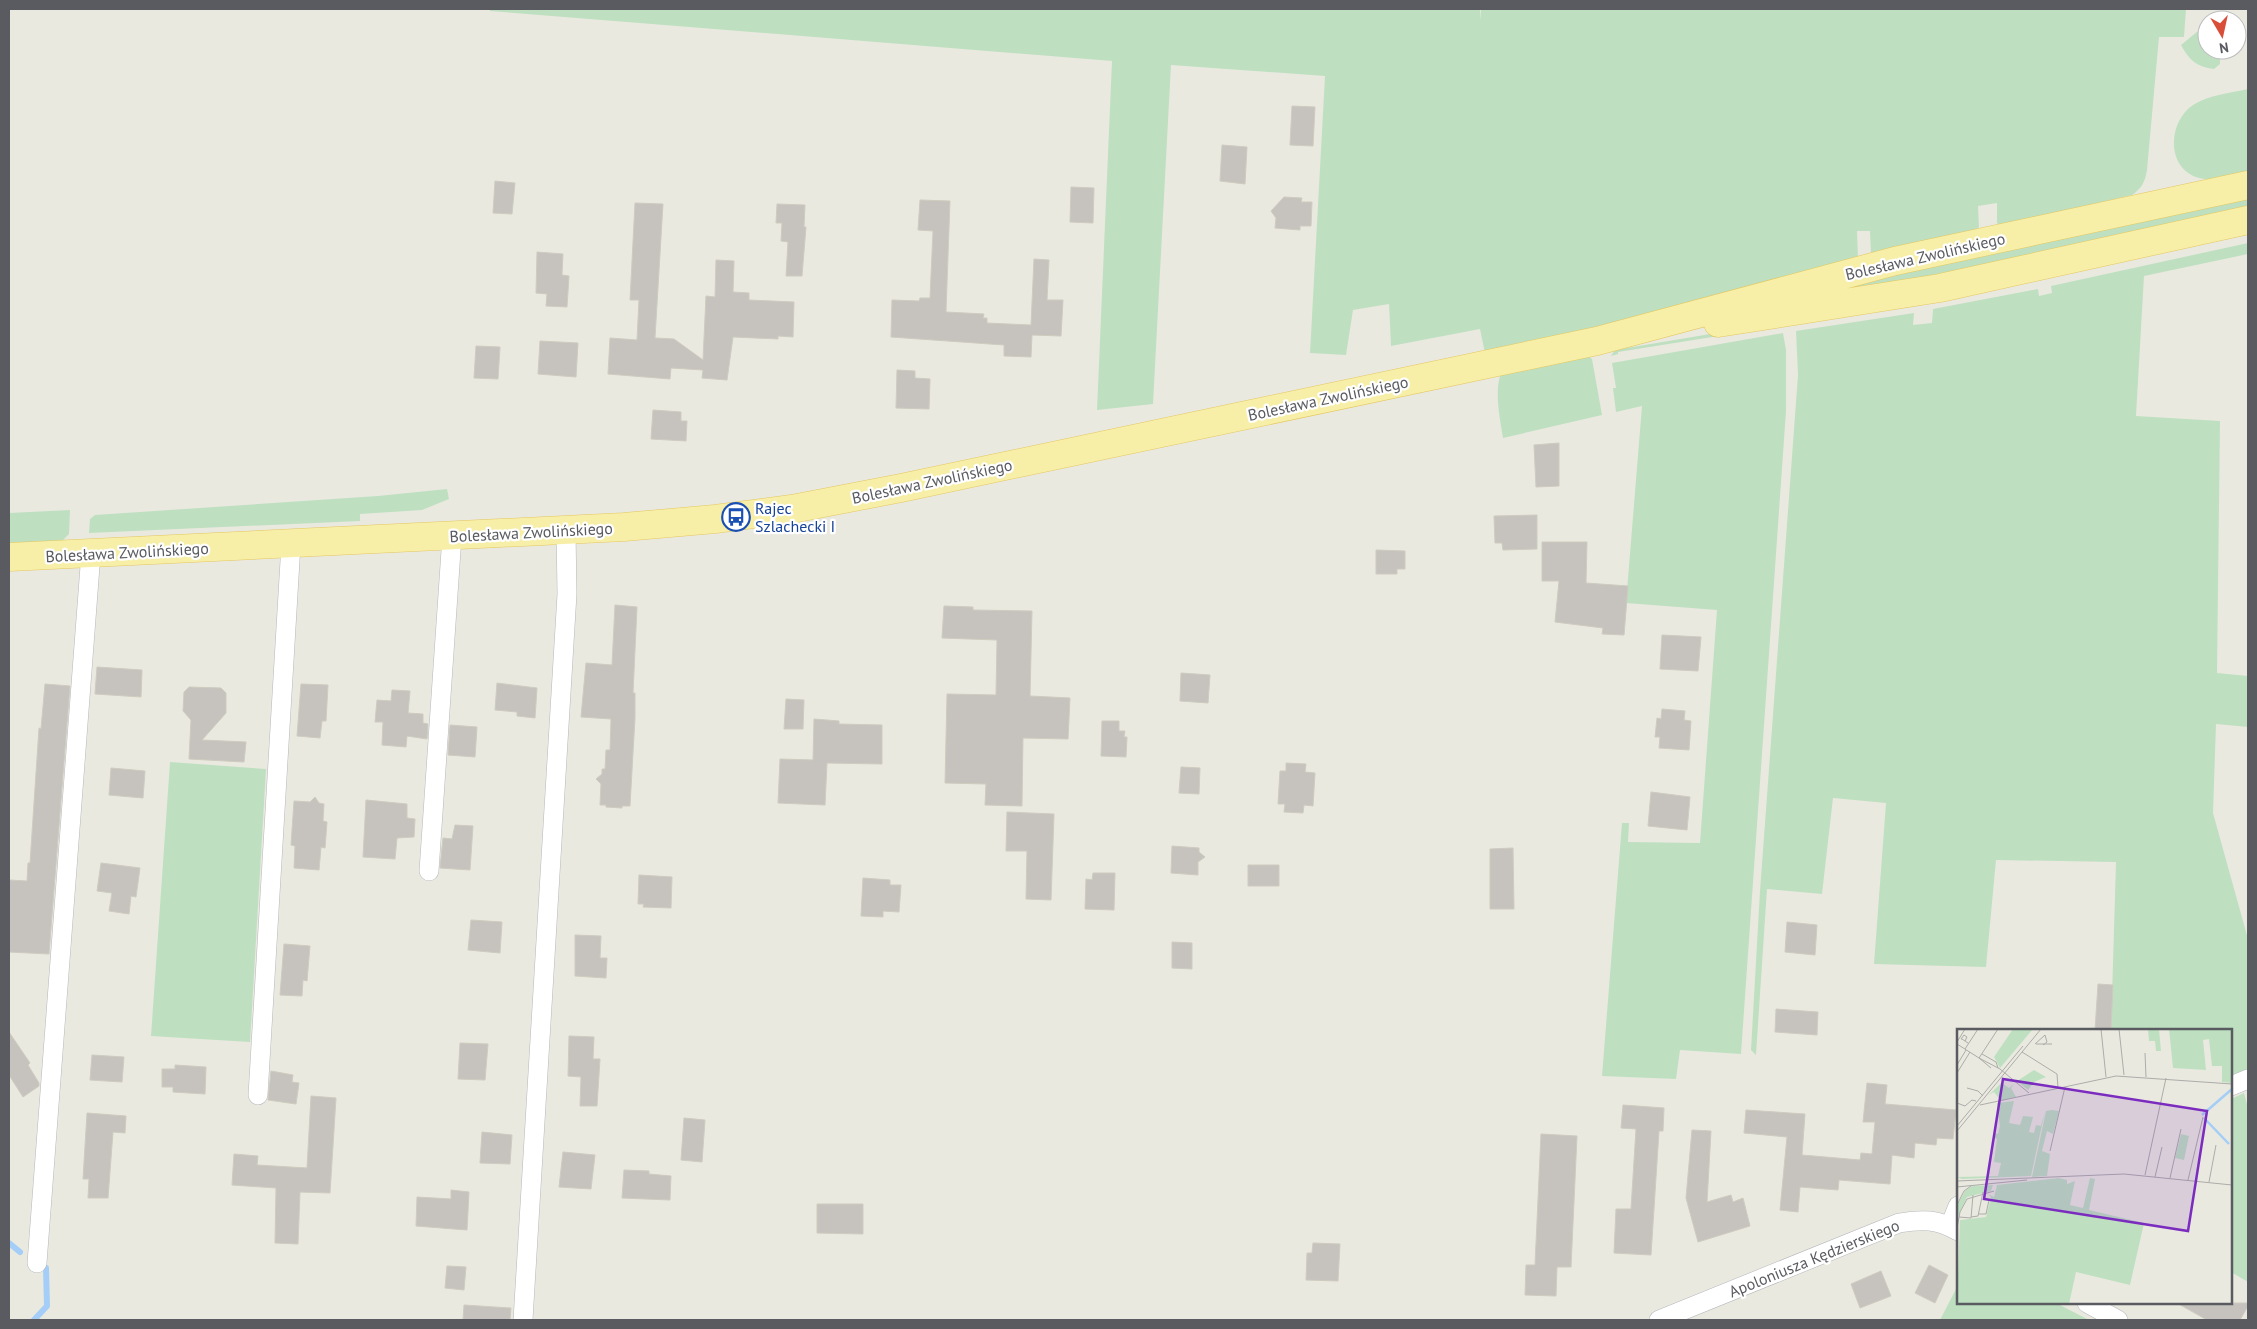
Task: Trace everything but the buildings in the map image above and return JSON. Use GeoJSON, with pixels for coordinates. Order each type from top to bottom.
{"type":"FeatureCollection","features":[{"type":"Feature","properties":{"kind":"main road","name":"Bolesława Zwolińskiego"},"geometry":{"type":"LineString","coordinates":[[9,557],[566,531],[715,520],[830,502],[1605,339],[1895,261],[2248,185]]}},
{"type":"Feature","properties":{"kind":"main road","name":"Bolesława Zwolińskiego"},"geometry":{"type":"LineString","coordinates":[[1605,339],[1789,313],[1940,288],[2248,220]]}},
{"type":"Feature","properties":{"kind":"street"},"geometry":{"type":"LineString","coordinates":[[523,1320],[567,594],[566,531]]}},
{"type":"Feature","properties":{"kind":"street"},"geometry":{"type":"LineString","coordinates":[[429,871],[452,536]]}},
{"type":"Feature","properties":{"kind":"street"},"geometry":{"type":"LineString","coordinates":[[258,1095],[291,544]]}},
{"type":"Feature","properties":{"kind":"street"},"geometry":{"type":"LineString","coordinates":[[37,1263],[91,553]]}},
{"type":"Feature","properties":{"kind":"street"},"geometry":{"type":"LineString","coordinates":[[2232,1086],[2248,1079]]}},
{"type":"Feature","properties":{"kind":"street","name":"Apoloniusza Kędzierskiego"},"geometry":{"type":"LineString","coordinates":[[1659,1320],[1899,1223],[1916,1220],[1938,1221],[1954,1228],[1957,1212]]}},
{"type":"Feature","properties":{"kind":"street"},"geometry":{"type":"LineString","coordinates":[[2089,1304],[2118,1320]]}},
{"type":"Feature","properties":{"kind":"green space"},"geometry":{"type":"Polygon","coordinates":[[[490,9],[1480,9],[1480,21],[1481,9],[2186,9],[2184,37],[2159,37],[2147,170],[2142,184],[2132,195],[2000,226],[1997,223],[1997,203],[1978,206],[1979,227],[1975,231],[1871,255],[1870,231],[1857,231],[1858,258],[1721,299],[1485,353],[1480,329],[1391,346],[1389,304],[1353,310],[1346,355],[1310,353],[1325,76],[1171,65],[1153,404],[1097,410],[1112,61],[490,11],[490,9]]]}},
{"type":"Feature","properties":{"kind":"green space"},"geometry":{"type":"Polygon","coordinates":[[[2197,32],[2197,60],[2220,60],[2220,64],[2214,69],[2203,67],[2187,55],[2181,45],[2197,32]]]}},
{"type":"Feature","properties":{"kind":"green space"},"geometry":{"type":"Polygon","coordinates":[[[2248,89],[2248,172],[2222,178],[2202,179],[2186,171],[2179,163],[2175,153],[2174,142],[2179,121],[2185,112],[2193,105],[2206,99],[2248,89]]]}},
{"type":"Feature","properties":{"kind":"green space"},"geometry":{"type":"Polygon","coordinates":[[[2248,196],[2248,208],[1855,292],[1818,292],[2248,196]]]}},
{"type":"Feature","properties":{"kind":"green space"},"geometry":{"type":"Polygon","coordinates":[[[2248,243],[2248,254],[2144,276],[2136,416],[2220,421],[2217,673],[2248,676],[2248,727],[2216,724],[2213,813],[2248,939],[2248,1070],[2232,1077],[2232,1029],[2111,1029],[2116,862],[1996,860],[1986,967],[1874,964],[1886,803],[1833,798],[1822,894],[1767,889],[1756,1055],[1751,1050],[1760,891],[1798,375],[1796,331],[1914,313],[1913,325],[1932,323],[1933,309],[2038,289],[2039,296],[2052,293],[2051,286],[2248,243]]]}},
{"type":"Feature","properties":{"kind":"green space"},"geometry":{"type":"Polygon","coordinates":[[[1728,331],[1750,331],[1618,352],[1618,354],[1611,356],[1615,350],[1728,331]]]}},
{"type":"Feature","properties":{"kind":"green space"},"geometry":{"type":"Polygon","coordinates":[[[1783,333],[1786,350],[1786,411],[1741,1054],[1680,1050],[1676,1079],[1602,1076],[1622,823],[1629,823],[1628,842],[1700,843],[1717,610],[1626,603],[1642,406],[1616,412],[1613,388],[1616,388],[1612,363],[1783,333]]]}},
{"type":"Feature","properties":{"kind":"green space"},"geometry":{"type":"Polygon","coordinates":[[[1587,355],[1592,359],[1602,415],[1503,438],[1498,397],[1501,373],[1587,355]]]}},
{"type":"Feature","properties":{"kind":"green space"},"geometry":{"type":"Polygon","coordinates":[[[447,489],[449,499],[422,510],[360,514],[360,521],[89,533],[90,519],[95,515],[378,496],[447,489]]]}},
{"type":"Feature","properties":{"kind":"green space"},"geometry":{"type":"Polygon","coordinates":[[[70,510],[69,534],[61,542],[9,545],[9,513],[70,510]]]}},
{"type":"Feature","properties":{"kind":"green space"},"geometry":{"type":"Polygon","coordinates":[[[170,762],[266,769],[250,1042],[151,1036],[170,762]]]}},
{"type":"Feature","properties":{"kind":"green space"},"geometry":{"type":"Polygon","coordinates":[[[2244,1093],[2248,1108],[2248,1282],[2232,1273],[2232,1099],[2244,1093]]]}},
{"type":"Feature","properties":{"kind":"green space"},"geometry":{"type":"Polygon","coordinates":[[[1957,1287],[1957,1304],[2058,1304],[2089,1320],[1940,1320],[1957,1287]]]}},
{"type":"Feature","properties":{"kind":"waterway"},"geometry":{"type":"LineString","coordinates":[[9,1243],[20,1252]]}},
{"type":"Feature","properties":{"kind":"waterway"},"geometry":{"type":"LineString","coordinates":[[34,1320],[47,1306],[46,1268]]}},
{"type":"Feature","properties":{"kind":"place","name":"Rajec Szlachecki I"},"geometry":{"type":"Point","coordinates":[736,517]}}]}
